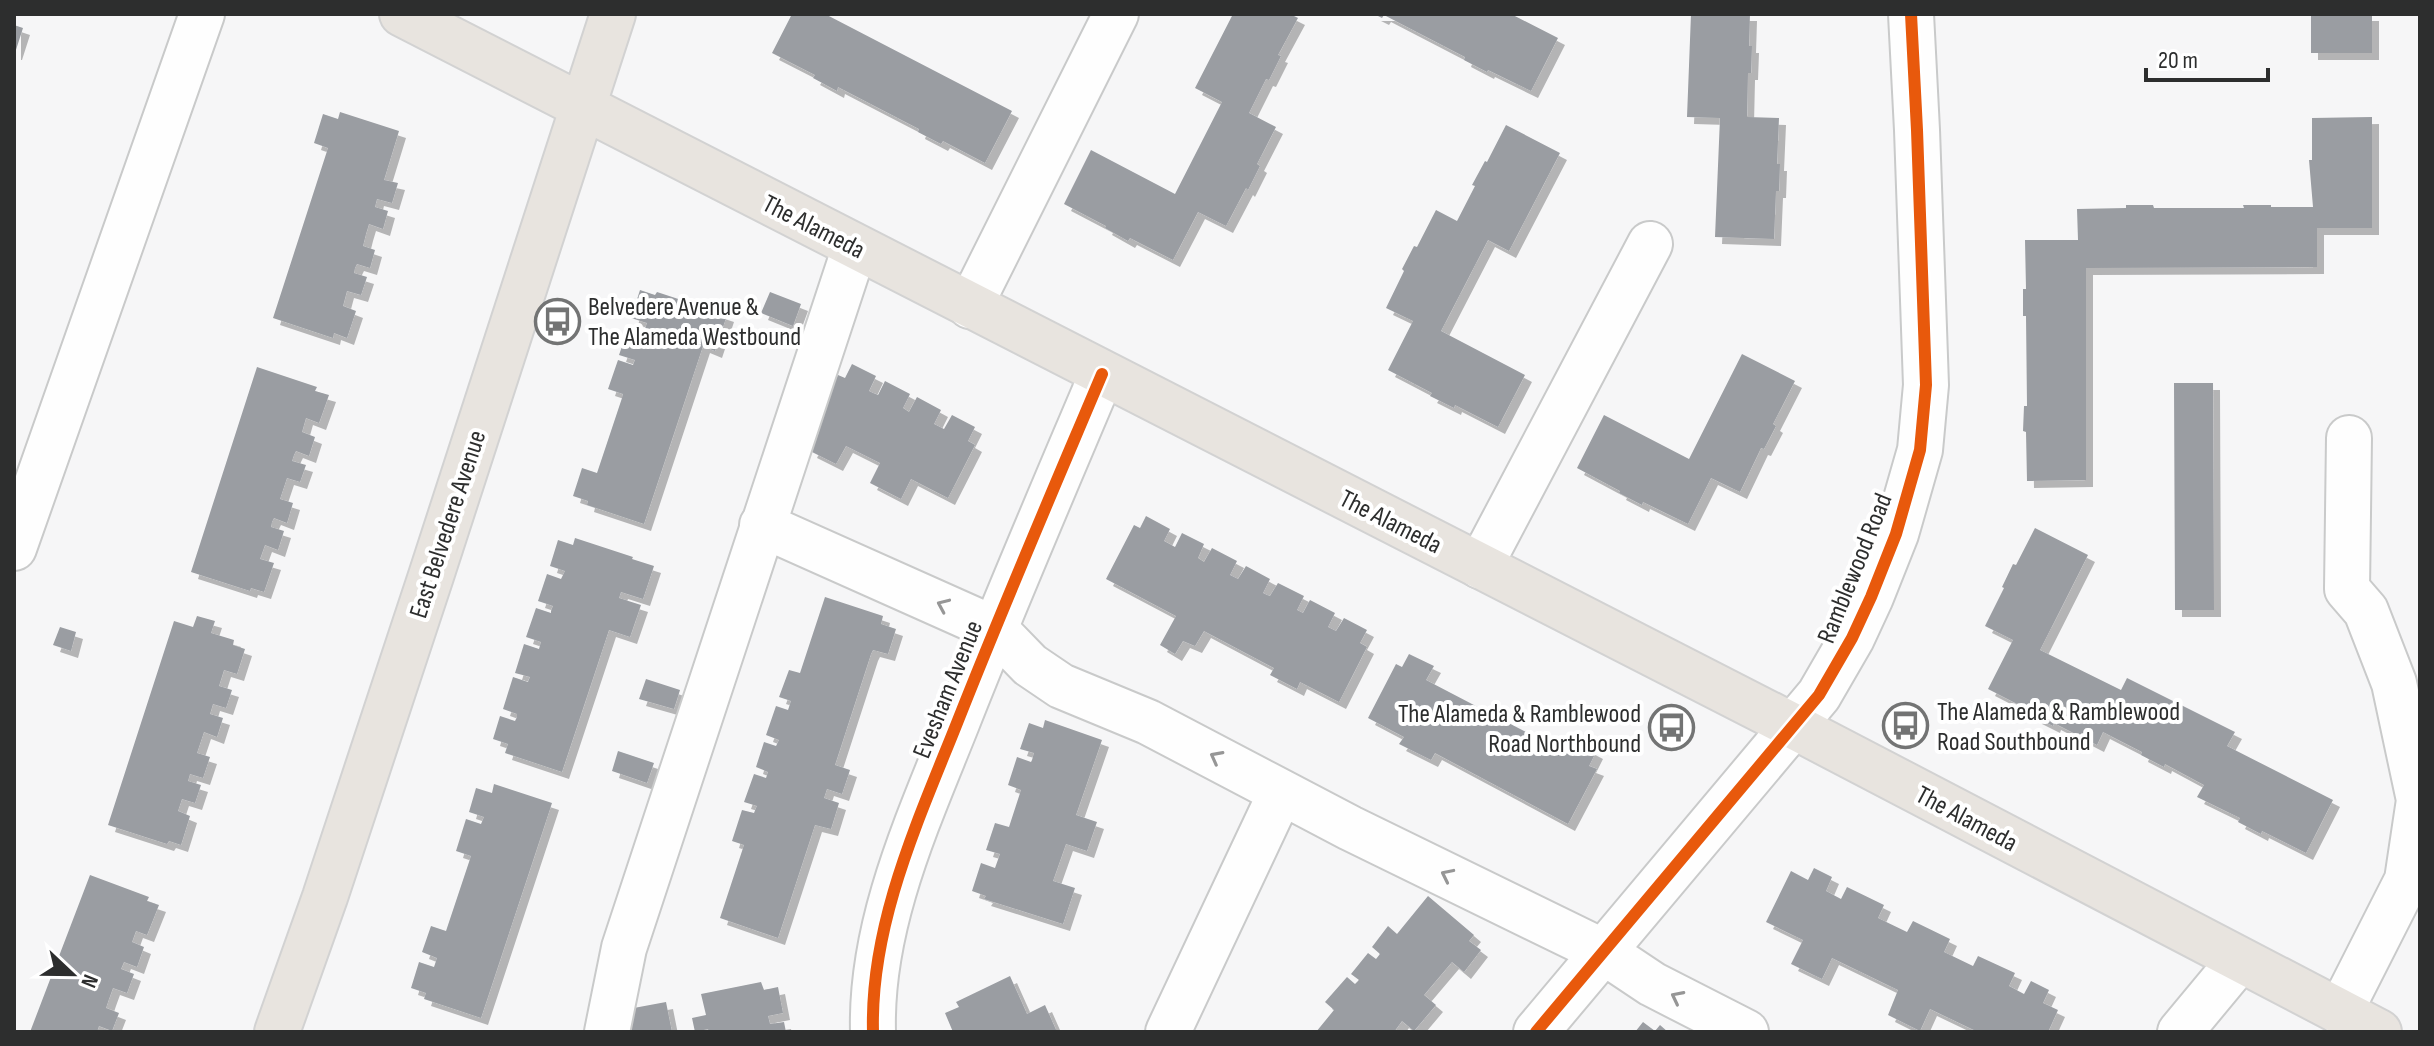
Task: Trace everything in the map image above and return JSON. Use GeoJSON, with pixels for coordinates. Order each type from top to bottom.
{"type":"FeatureCollection","features":[{"type":"Feature","properties":{"kind":"main road","name":"The Alameda"},"geometry":{"type":"LineString","coordinates":[[402,14],[1793,726],[2379,1032]]}},
{"type":"Feature","properties":{"kind":"main road","name":"East Belvedere Avenue"},"geometry":{"type":"LineString","coordinates":[[277,1032],[325,897],[613,14]]}},
{"type":"Feature","properties":{"kind":"street"},"geometry":{"type":"LineString","coordinates":[[14,548],[202,14]]}},
{"type":"Feature","properties":{"kind":"street"},"geometry":{"type":"LineString","coordinates":[[970,306],[1116,14]]}},
{"type":"Feature","properties":{"kind":"street","name":"Ramblewood Road"},"geometry":{"type":"LineString","coordinates":[[1536,1032],[1819,695],[1834,672],[1871,597],[1896,534],[1920,450],[1926,385],[1911,14]]}},
{"type":"Feature","properties":{"kind":"street"},"geometry":{"type":"LineString","coordinates":[[1480,566],[1650,244]]}},
{"type":"Feature","properties":{"kind":"street"},"geometry":{"type":"LineString","coordinates":[[607,1032],[624,948],[855,247]]}},
{"type":"Feature","properties":{"kind":"street","name":"Evesham Avenue"},"geometry":{"type":"LineString","coordinates":[[873,1032],[875,986],[883,934],[896,885],[938,769],[1102,374]]}},
{"type":"Feature","properties":{"kind":"street"},"geometry":{"type":"LineString","coordinates":[[2340,1012],[2407,880],[2419,800],[2394,683],[2366,611],[2347,589],[2349,438]]}},
{"type":"Feature","properties":{"kind":"street"},"geometry":{"type":"LineString","coordinates":[[762,525],[995,629],[1030,665],[1061,686],[1148,722],[1350,828],[1604,952],[1652,984],[1746,1032]]}},
{"type":"Feature","properties":{"kind":"street"},"geometry":{"type":"LineString","coordinates":[[1168,1032],[1281,792]]}},
{"type":"Feature","properties":{"kind":"street"},"geometry":{"type":"LineString","coordinates":[[2180,1032],[2239,961]]}},
{"type":"Feature","properties":{"kind":"building"},"geometry":{"type":"Polygon","coordinates":[[[792,14],[825,14],[1012,111],[985,163],[943,141],[941,144],[918,132],[919,129],[838,87],[837,91],[813,78],[815,75],[772,53],[792,14]]]}},
{"type":"Feature","properties":{"kind":"building"},"geometry":{"type":"Polygon","coordinates":[[[1233,14],[1290,14],[1298,18],[1278,55],[1281,56],[1269,80],[1266,79],[1249,113],[1276,127],[1248,190],[1246,188],[1226,226],[1198,212],[1173,260],[1130,238],[1128,241],[1064,204],[1091,150],[1175,194],[1222,102],[1195,88],[1233,14]]]}},
{"type":"Feature","properties":{"kind":"building"},"geometry":{"type":"Polygon","coordinates":[[[1374,14],[1511,14],[1558,38],[1531,91],[1487,72],[1464,60],[1465,57],[1384,15],[1382,18],[1374,14]]]}},
{"type":"Feature","properties":{"kind":"building"},"geometry":{"type":"Polygon","coordinates":[[[1691,14],[1750,14],[1749,46],[1752,46],[1747,117],[1779,118],[1779,191],[1776,191],[1774,239],[1715,237],[1720,118],[1687,117],[1691,14]]]}},
{"type":"Feature","properties":{"kind":"building"},"geometry":{"type":"Polygon","coordinates":[[[2311,14],[2372,14],[2372,53],[2311,53],[2311,14]]]}},
{"type":"Feature","properties":{"kind":"building"},"geometry":{"type":"Polygon","coordinates":[[[14,25],[23,28],[15,53],[14,53],[14,25]]]}},
{"type":"Feature","properties":{"kind":"building"},"geometry":{"type":"Polygon","coordinates":[[[340,112],[399,131],[384,180],[398,183],[392,203],[377,199],[375,207],[388,211],[383,229],[369,224],[363,246],[375,250],[370,268],[357,264],[354,273],[367,277],[361,295],[347,291],[343,306],[356,311],[347,338],[334,333],[333,338],[273,318],[328,148],[314,143],[323,114],[338,119],[340,112]]]}},
{"type":"Feature","properties":{"kind":"building"},"geometry":{"type":"Polygon","coordinates":[[[2372,117],[2372,228],[2317,228],[2317,267],[2086,268],[2086,480],[2027,481],[2026,432],[2023,431],[2024,406],[2027,406],[2026,316],[2023,316],[2025,240],[2078,240],[2077,209],[2126,208],[2126,205],[2153,205],[2154,208],[2244,208],[2243,205],[2313,207],[2309,160],[2312,160],[2312,118],[2372,117]]]}},
{"type":"Feature","properties":{"kind":"building"},"geometry":{"type":"Polygon","coordinates":[[[1506,125],[1560,153],[1509,251],[1488,240],[1441,331],[1525,375],[1498,427],[1430,396],[1432,393],[1388,370],[1413,321],[1386,308],[1404,271],[1402,269],[1436,210],[1457,221],[1475,186],[1472,185],[1506,125]]]}},
{"type":"Feature","properties":{"kind":"building"},"geometry":{"type":"Polygon","coordinates":[[[640,290],[655,295],[657,292],[727,315],[715,351],[703,346],[644,524],[587,505],[588,501],[573,496],[582,468],[597,473],[622,398],[623,394],[608,389],[618,360],[633,365],[635,360],[619,355],[629,326],[644,332],[647,323],[631,318],[640,290]]]}},
{"type":"Feature","properties":{"kind":"building"},"geometry":{"type":"Polygon","coordinates":[[[770,292],[801,304],[793,326],[761,313],[770,292]]]}},
{"type":"Feature","properties":{"kind":"building"},"geometry":{"type":"Polygon","coordinates":[[[1742,354],[1795,381],[1773,424],[1776,426],[1764,449],[1761,448],[1740,492],[1711,478],[1688,524],[1643,502],[1642,505],[1577,468],[1604,415],[1689,459],[1742,354]]]}},
{"type":"Feature","properties":{"kind":"building"},"geometry":{"type":"Polygon","coordinates":[[[852,364],[876,376],[869,391],[878,395],[885,381],[910,394],[903,408],[909,412],[917,397],[941,410],[934,424],[944,429],[952,415],[975,427],[968,441],[975,445],[948,498],[911,479],[901,499],[870,483],[880,463],[846,446],[836,464],[810,451],[819,432],[811,427],[838,375],[845,378],[852,364]]]}},
{"type":"Feature","properties":{"kind":"building"},"geometry":{"type":"Polygon","coordinates":[[[257,367],[317,387],[315,391],[329,395],[319,423],[306,418],[302,432],[315,437],[309,456],[296,451],[292,461],[306,465],[300,482],[287,478],[280,499],[293,503],[287,523],[274,518],[272,522],[271,527],[284,531],[278,550],[265,545],[260,559],[274,563],[264,592],[251,588],[250,591],[191,572],[257,367]]]}},
{"type":"Feature","properties":{"kind":"building"},"geometry":{"type":"Polygon","coordinates":[[[2174,383],[2213,383],[2214,610],[2175,610],[2174,383]]]}},
{"type":"Feature","properties":{"kind":"building"},"geometry":{"type":"Polygon","coordinates":[[[1146,516],[1170,529],[1164,541],[1175,547],[1182,533],[1204,544],[1198,558],[1204,562],[1212,548],[1237,561],[1230,575],[1238,579],[1246,566],[1270,579],[1263,593],[1270,596],[1278,583],[1304,596],[1297,610],[1303,613],[1310,600],[1335,613],[1328,627],[1336,631],[1344,618],[1367,630],[1360,643],[1367,647],[1339,702],[1300,682],[1297,689],[1270,675],[1274,668],[1204,631],[1195,646],[1183,641],[1175,654],[1160,645],[1176,616],[1106,579],[1134,525],[1140,528],[1146,516]]]}},
{"type":"Feature","properties":{"kind":"building"},"geometry":{"type":"Polygon","coordinates":[[[2035,528],[2088,555],[2040,650],[2121,690],[2127,678],[2235,732],[2227,746],[2333,800],[2306,853],[2262,831],[2261,834],[2238,822],[2240,818],[2197,797],[2204,785],[2141,755],[2142,752],[2103,732],[2097,745],[2029,714],[2031,711],[1988,689],[2013,640],[1985,626],[2013,564],[2016,565],[2035,528]]]}},
{"type":"Feature","properties":{"kind":"building"},"geometry":{"type":"Polygon","coordinates":[[[575,538],[654,566],[643,599],[621,592],[619,598],[641,605],[630,637],[609,630],[562,772],[505,753],[508,744],[493,739],[500,716],[515,721],[517,717],[517,714],[503,709],[513,677],[528,682],[530,677],[515,673],[524,644],[539,649],[541,642],[526,637],[536,608],[551,613],[553,606],[538,601],[547,574],[561,579],[565,571],[550,566],[558,540],[573,545],[575,538]]]}},
{"type":"Feature","properties":{"kind":"building"},"geometry":{"type":"Polygon","coordinates":[[[825,597],[883,616],[881,624],[896,629],[888,654],[873,650],[871,654],[835,765],[850,770],[842,794],[827,789],[824,798],[839,803],[831,829],[815,825],[778,938],[720,918],[744,845],[732,841],[742,810],[754,813],[757,806],[744,802],[754,774],[766,778],[768,772],[756,767],[764,742],[776,746],[779,740],[766,735],[776,706],[788,710],[791,701],[779,697],[789,670],[800,673],[825,597]]]}},
{"type":"Feature","properties":{"kind":"building"},"geometry":{"type":"Polygon","coordinates":[[[197,616],[215,621],[211,633],[234,640],[233,645],[245,649],[237,674],[224,670],[219,686],[232,690],[226,708],[213,704],[210,714],[223,718],[217,737],[204,732],[197,753],[210,757],[203,778],[190,774],[188,781],[201,785],[195,803],[182,799],[178,811],[190,816],[181,845],[169,841],[167,844],[108,825],[174,621],[193,627],[197,616]]]}},
{"type":"Feature","properties":{"kind":"building"},"geometry":{"type":"Polygon","coordinates":[[[60,627],[76,632],[71,651],[53,645],[60,627]]]}},
{"type":"Feature","properties":{"kind":"building"},"geometry":{"type":"Polygon","coordinates":[[[1409,654],[1434,666],[1426,680],[1567,753],[1573,740],[1596,752],[1589,766],[1597,769],[1568,824],[1435,753],[1431,760],[1399,744],[1404,737],[1368,718],[1396,664],[1402,667],[1409,654]]]}},
{"type":"Feature","properties":{"kind":"building"},"geometry":{"type":"Polygon","coordinates":[[[646,679],[680,690],[674,709],[639,699],[646,679]]]}},
{"type":"Feature","properties":{"kind":"building"},"geometry":{"type":"Polygon","coordinates":[[[1045,720],[1102,740],[1076,815],[1097,822],[1087,851],[1066,844],[1053,881],[1075,888],[1063,924],[984,899],[986,896],[972,891],[981,863],[995,868],[1000,854],[986,850],[995,823],[1009,827],[1021,790],[1008,785],[1017,757],[1032,760],[1034,753],[1020,749],[1029,723],[1043,728],[1045,720]]]}},
{"type":"Feature","properties":{"kind":"building"},"geometry":{"type":"Polygon","coordinates":[[[618,751],[654,763],[647,783],[612,771],[618,751]]]}},
{"type":"Feature","properties":{"kind":"building"},"geometry":{"type":"Polygon","coordinates":[[[494,784],[552,803],[481,1018],[424,999],[426,993],[411,988],[419,962],[434,967],[437,958],[422,952],[431,926],[446,931],[471,856],[456,851],[466,819],[481,824],[484,817],[469,812],[476,788],[492,793],[494,784]]]}},
{"type":"Feature","properties":{"kind":"building"},"geometry":{"type":"Polygon","coordinates":[[[1814,868],[1832,877],[1826,891],[1841,899],[1847,887],[1884,905],[1878,918],[1907,932],[1913,921],[1950,939],[1944,952],[1973,966],[1978,956],[2015,973],[2009,986],[2024,994],[2031,981],[2049,990],[2043,1003],[2058,1010],[2048,1032],[1978,1032],[1930,1009],[1920,1031],[1888,1015],[1898,990],[1832,958],[1822,979],[1791,964],[1803,940],[1766,922],[1791,871],[1808,880],[1814,868]]]}},
{"type":"Feature","properties":{"kind":"building"},"geometry":{"type":"Polygon","coordinates":[[[90,875],[149,897],[147,901],[159,905],[147,935],[136,931],[132,942],[144,947],[137,967],[124,962],[121,969],[134,974],[127,993],[113,988],[106,1008],[119,1013],[112,1031],[99,1026],[97,1032],[30,1032],[90,875]]]}},
{"type":"Feature","properties":{"kind":"building"},"geometry":{"type":"Polygon","coordinates":[[[1428,896],[1474,935],[1469,941],[1481,950],[1464,972],[1452,962],[1424,995],[1436,1005],[1414,1031],[1402,1021],[1394,1032],[1316,1032],[1334,1010],[1325,1002],[1347,977],[1355,984],[1359,980],[1351,974],[1368,953],[1376,959],[1380,954],[1372,947],[1388,926],[1397,934],[1428,896]]]}},
{"type":"Feature","properties":{"kind":"building"},"geometry":{"type":"Polygon","coordinates":[[[1010,976],[1027,1014],[1045,1005],[1057,1032],[953,1032],[945,1013],[959,1007],[956,1002],[1010,976]]]}},
{"type":"Feature","properties":{"kind":"building"},"geometry":{"type":"Polygon","coordinates":[[[761,982],[764,990],[778,987],[783,1013],[768,1016],[770,1024],[784,1022],[786,1032],[709,1032],[708,1029],[695,1032],[692,1018],[706,1015],[701,994],[761,982]]]}},
{"type":"Feature","properties":{"kind":"building"},"geometry":{"type":"Polygon","coordinates":[[[666,1002],[672,1032],[627,1032],[623,1010],[666,1002]]]}},
{"type":"Feature","properties":{"kind":"building"},"geometry":{"type":"Polygon","coordinates":[[[1643,1022],[1655,1031],[1660,1025],[1668,1032],[1635,1032],[1643,1022]]]}},
{"type":"Feature","properties":{"kind":"cycle path"},"geometry":{"type":"LineString","coordinates":[[1536,1032],[1819,695],[1852,638],[1896,534],[1920,450],[1926,385],[1911,14]]}},
{"type":"Feature","properties":{"kind":"cycle path"},"geometry":{"type":"LineString","coordinates":[[873,1032],[879,952],[912,835],[1102,374]]}},
{"type":"Feature","properties":{"kind":"place","name":"Belvedere Avenue & The Alameda Westbound"},"geometry":{"type":"Point","coordinates":[557,321]}},
{"type":"Feature","properties":{"kind":"place","name":"The Alameda & Ramblewood Road Southbound"},"geometry":{"type":"Point","coordinates":[1906,726]}},
{"type":"Feature","properties":{"kind":"place","name":"The Alameda & Ramblewood Road Northbound"},"geometry":{"type":"Point","coordinates":[1672,728]}}]}
